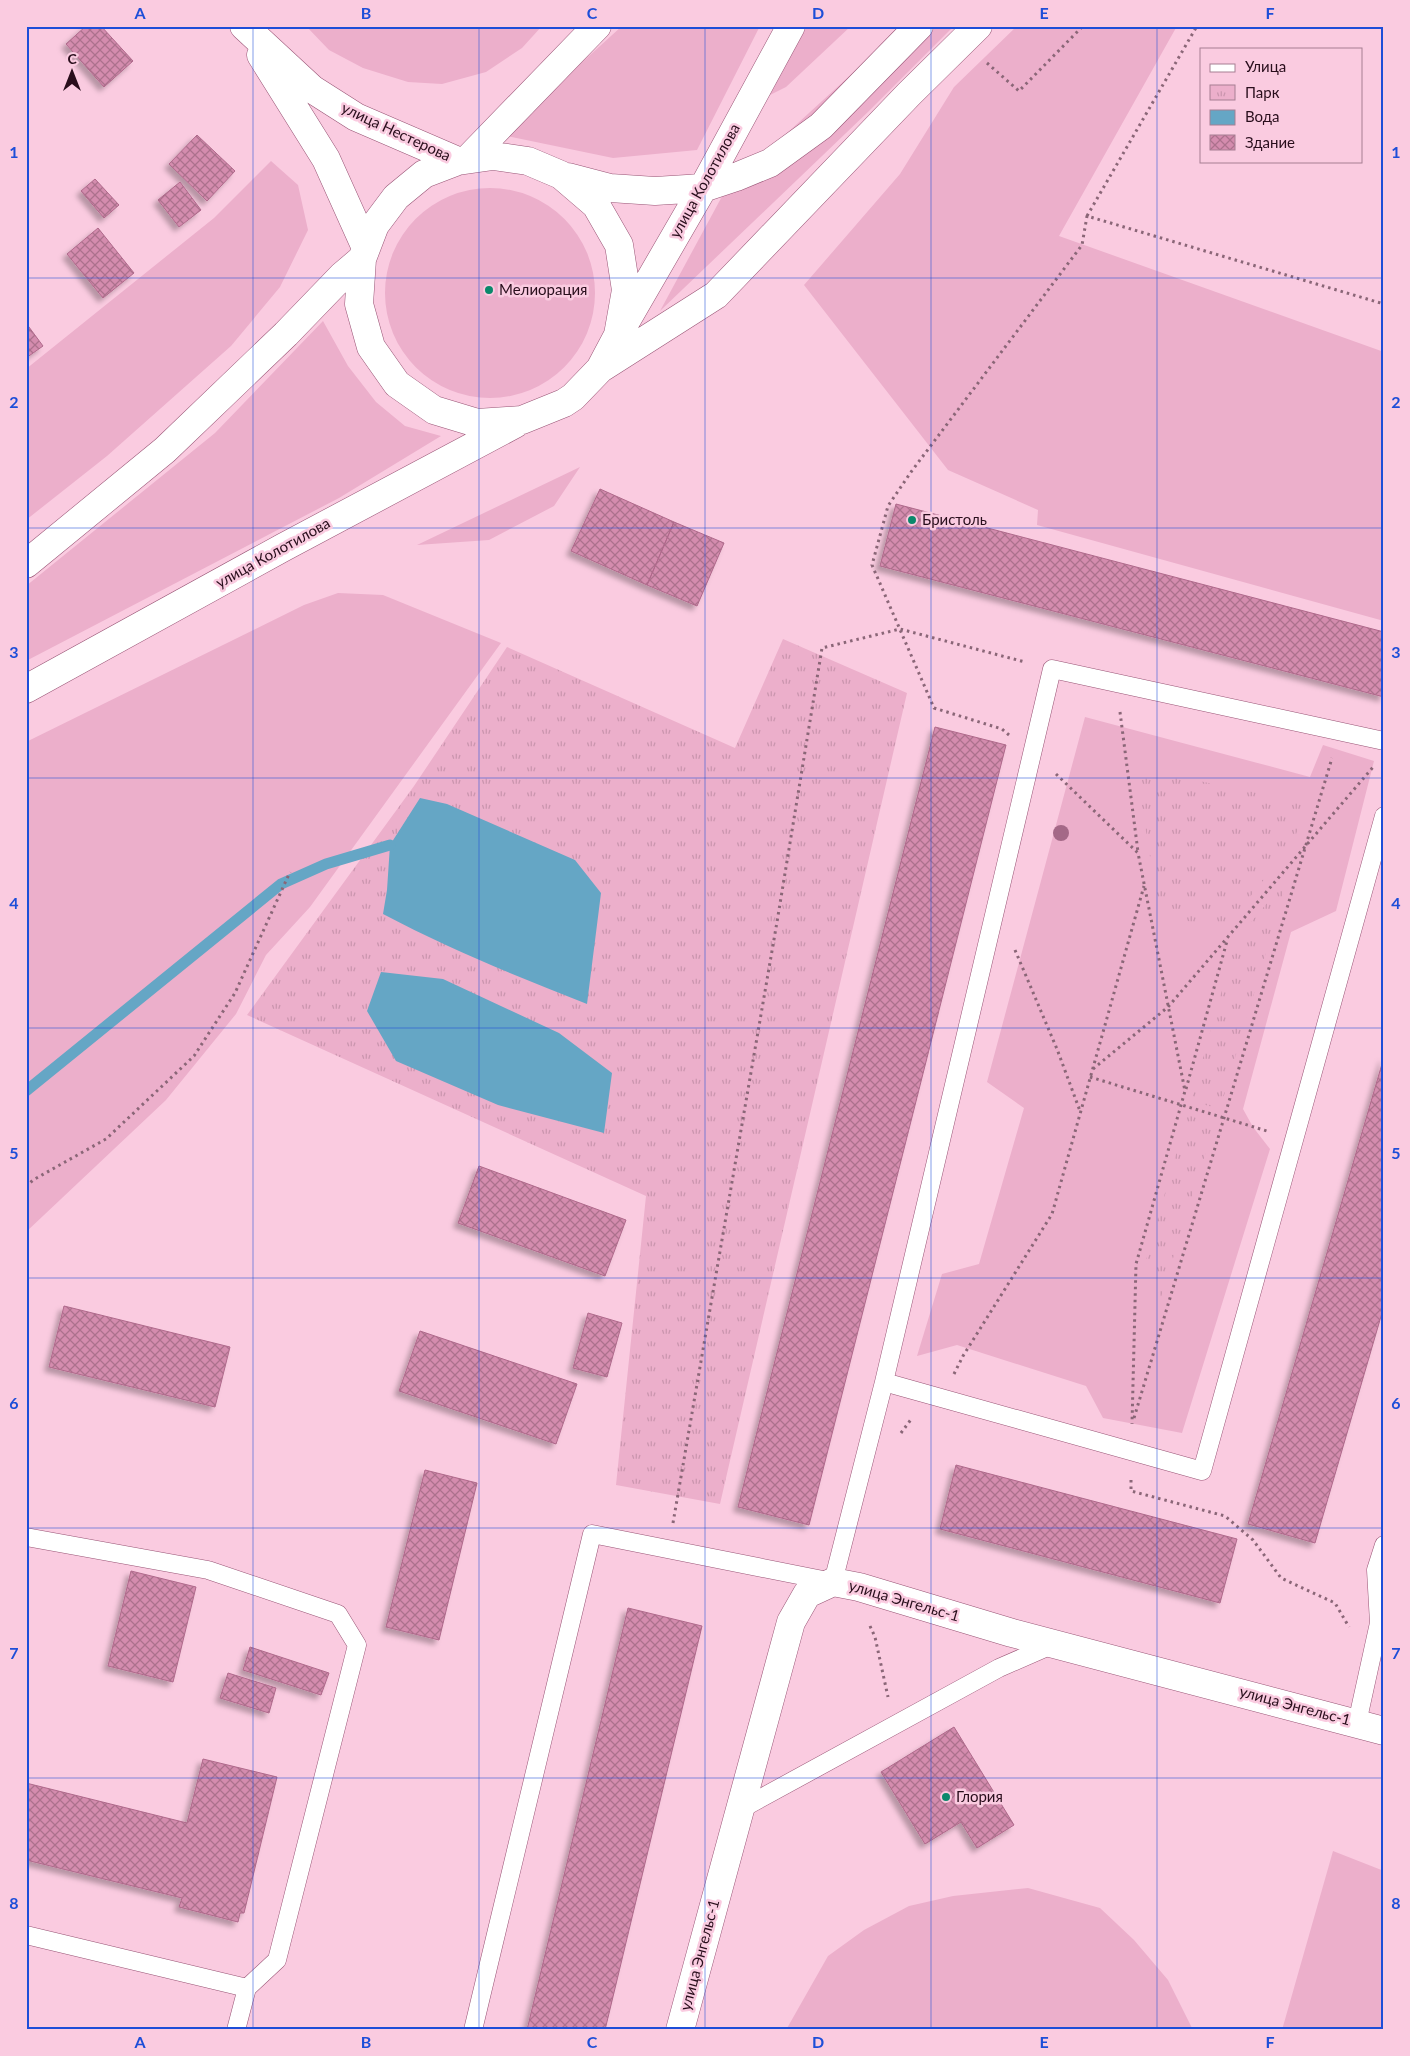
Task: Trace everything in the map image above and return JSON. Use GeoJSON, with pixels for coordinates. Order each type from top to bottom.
{"type":"FeatureCollection","features":[{"type":"Feature","properties":{"kind":"main road","name":"улица Нестерова"},"geometry":{"type":"LineString","coordinates":[[244,26],[312,89],[356,117],[463,160]]}},
{"type":"Feature","properties":{"kind":"main road","name":"улица Нестерова"},"geometry":{"type":"LineString","coordinates":[[244,26],[326,159],[364,254]]}},
{"type":"Feature","properties":{"kind":"main road","name":"улица Колотилова"},"geometry":{"type":"LineString","coordinates":[[463,160],[597,26]]}},
{"type":"Feature","properties":{"kind":"main road","name":"улица Колотилова"},"geometry":{"type":"LineString","coordinates":[[26,689],[284,546],[522,420],[564,403],[573,397],[600,369],[703,188],[791,26]]}},
{"type":"Feature","properties":{"kind":"main road"},"geometry":{"type":"LineString","coordinates":[[561,175],[610,188],[655,191],[703,188],[770,163],[821,126],[919,26]]}},
{"type":"Feature","properties":{"kind":"main road"},"geometry":{"type":"LineString","coordinates":[[600,369],[716,295],[909,94],[970,34]]}},
{"type":"Feature","properties":{"kind":"main road","name":"улица Колотилова"},"geometry":{"type":"LineString","coordinates":[[522,420],[477,423],[434,410],[397,384],[371,348],[359,304],[364,254],[375,226],[396,197],[424,174],[463,160],[493,156],[528,161],[561,175],[596,205],[618,245],[626,290],[618,336]]}},
{"type":"Feature","properties":{"kind":"main road","name":"улица Колотилова"},"geometry":{"type":"LineString","coordinates":[[26,564],[165,450],[286,334],[364,254]]}},
{"type":"Feature","properties":{"kind":"main road","name":"улица Энгельс-1"},"geometry":{"type":"LineString","coordinates":[[680,2030],[791,1622],[807,1594],[832,1582],[859,1587],[1012,1633],[1384,1730]]}},
{"type":"Feature","properties":{"kind":"lane"},"geometry":{"type":"LineString","coordinates":[[473,2030],[592,1534],[832,1582],[884,1382],[1052,669],[1384,741]]}},
{"type":"Feature","properties":{"kind":"lane"},"geometry":{"type":"LineString","coordinates":[[884,1382],[1202,1471],[1384,816]]}},
{"type":"Feature","properties":{"kind":"lane"},"geometry":{"type":"LineString","coordinates":[[26,1537],[208,1570],[338,1614],[357,1645],[277,1960],[247,1988],[236,2030]]}},
{"type":"Feature","properties":{"kind":"lane"},"geometry":{"type":"LineString","coordinates":[[1357,1722],[1379,1623],[1376,1570],[1384,1545]]}},
{"type":"Feature","properties":{"kind":"lane"},"geometry":{"type":"LineString","coordinates":[[740,1808],[999,1668],[1056,1644]]}},
{"type":"Feature","properties":{"kind":"lane"},"geometry":{"type":"LineString","coordinates":[[26,1935],[247,1988]]}},
{"type":"Feature","properties":{"kind":"path"},"geometry":{"type":"LineString","coordinates":[[970,34],[1019,91],[1083,26]]}},
{"type":"Feature","properties":{"kind":"path"},"geometry":{"type":"LineString","coordinates":[[1138,852],[1068,783],[1002,729],[934,708],[872,564],[888,506],[911,472],[1082,245],[1087,216],[1197,26]]}},
{"type":"Feature","properties":{"kind":"path"},"geometry":{"type":"LineString","coordinates":[[1087,216],[1384,304]]}},
{"type":"Feature","properties":{"kind":"path"},"geometry":{"type":"LineString","coordinates":[[669,1549],[777,922],[822,648],[900,630],[1052,669]]}},
{"type":"Feature","properties":{"kind":"path"},"geometry":{"type":"LineString","coordinates":[[1116,683],[1138,852],[1185,1091]]}},
{"type":"Feature","properties":{"kind":"path"},"geometry":{"type":"LineString","coordinates":[[1132,1423],[1341,732]]}},
{"type":"Feature","properties":{"kind":"path"},"geometry":{"type":"LineString","coordinates":[[1092,1070],[1168,1007],[1377,762]]}},
{"type":"Feature","properties":{"kind":"path"},"geometry":{"type":"LineString","coordinates":[[26,1187],[33,1180],[106,1139],[194,1056],[235,993],[290,872]]}},
{"type":"Feature","properties":{"kind":"path"},"geometry":{"type":"LineString","coordinates":[[897,1439],[914,1416],[935,1412],[963,1356],[1052,1214],[1144,884]]}},
{"type":"Feature","properties":{"kind":"path"},"geometry":{"type":"LineString","coordinates":[[996,909],[1019,958],[1080,1112]]}},
{"type":"Feature","properties":{"kind":"path"},"geometry":{"type":"LineString","coordinates":[[1227,938],[1136,1264],[1131,1491],[1225,1516],[1253,1540],[1281,1578],[1335,1603],[1370,1662]]}},
{"type":"Feature","properties":{"kind":"path"},"geometry":{"type":"LineString","coordinates":[[1090,1077],[1294,1139]]}},
{"type":"Feature","properties":{"kind":"path"},"geometry":{"type":"LineString","coordinates":[[859,1587],[862,1610],[875,1637],[894,1726]]}},
{"type":"Feature","properties":{"kind":"green space"},"geometry":{"type":"Polygon","coordinates":[[[306,26],[542,26],[522,48],[486,72],[442,84],[408,82],[363,68],[329,50],[306,26]]]}},
{"type":"Feature","properties":{"kind":"green space"},"geometry":{"type":"Polygon","coordinates":[[[622,26],[760,26],[697,150],[613,158],[502,135],[622,26]]]}},
{"type":"Feature","properties":{"kind":"green space"},"geometry":{"type":"Polygon","coordinates":[[[807,26],[851,26],[786,87],[770,95],[807,26]]]}},
{"type":"Feature","properties":{"kind":"green space"},"geometry":{"type":"Polygon","coordinates":[[[904,26],[954,26],[869,111],[660,311],[726,189],[904,26]]]}},
{"type":"Feature","properties":{"kind":"green space"},"geometry":{"type":"Polygon","coordinates":[[[1017,26],[1177,26],[1059,236],[1384,352],[1384,621],[1037,525],[1038,510],[948,470],[804,285],[900,174],[954,87],[1017,26]]]}},
{"type":"Feature","properties":{"kind":"green space"},"geometry":{"type":"Polygon","coordinates":[[[271,161],[298,185],[308,230],[280,287],[231,346],[107,456],[26,520],[26,369],[214,218],[271,161]]]}},
{"type":"Feature","properties":{"kind":"green space"},"geometry":{"type":"Polygon","coordinates":[[[490,188],[510,190],[530,196],[548,206],[564,219],[577,235],[587,253],[593,273],[595,293],[593,313],[587,333],[577,351],[564,367],[548,380],[530,390],[510,396],[490,398],[470,396],[450,390],[432,380],[416,367],[403,351],[393,333],[387,313],[385,293],[387,273],[393,253],[403,235],[416,219],[432,206],[450,196],[470,190],[490,188]]]}},
{"type":"Feature","properties":{"kind":"green space"},"geometry":{"type":"Polygon","coordinates":[[[323,321],[348,366],[376,402],[405,426],[441,436],[339,498],[26,661],[26,586],[215,433],[323,321]]]}},
{"type":"Feature","properties":{"kind":"green space"},"geometry":{"type":"Polygon","coordinates":[[[580,467],[554,506],[489,540],[417,545],[580,467]]]}},
{"type":"Feature","properties":{"kind":"green space"},"geometry":{"type":"Polygon","coordinates":[[[338,593],[383,595],[501,643],[310,907],[266,955],[236,1014],[166,1100],[26,1232],[26,742],[304,605],[338,593]]]}},
{"type":"Feature","properties":{"kind":"green space"},"geometry":{"type":"Polygon","coordinates":[[[783,639],[907,693],[720,1504],[616,1485],[646,1196],[247,1015],[414,786],[507,647],[735,748],[783,639]]]}},
{"type":"Feature","properties":{"kind":"green space"},"geometry":{"type":"Polygon","coordinates":[[[1085,717],[1310,777],[1323,745],[1374,761],[1336,911],[1291,932],[1243,1109],[1253,1127],[1270,1149],[1182,1433],[1103,1418],[1086,1386],[957,1345],[917,1356],[942,1274],[979,1264],[1024,1108],[987,1082],[1085,717]]]}},
{"type":"Feature","properties":{"kind":"green space"},"geometry":{"type":"Polygon","coordinates":[[[1136,768],[1306,803],[1293,844],[1223,930],[1159,914],[1136,768]]]}},
{"type":"Feature","properties":{"kind":"green space"},"geometry":{"type":"Polygon","coordinates":[[[1288,878],[1220,1109],[1191,1101],[1236,940],[1288,878]]]}},
{"type":"Feature","properties":{"kind":"green space"},"geometry":{"type":"Polygon","coordinates":[[[1187,1115],[1215,1123],[1161,1297],[1145,1264],[1187,1115]]]}},
{"type":"Feature","properties":{"kind":"green space"},"geometry":{"type":"Polygon","coordinates":[[[1333,1851],[1384,1871],[1384,2030],[1282,2030],[1333,1851]]]}},
{"type":"Feature","properties":{"kind":"green space"},"geometry":{"type":"Polygon","coordinates":[[[1028,1888],[1100,1908],[1134,1940],[1168,1980],[1193,2030],[786,2030],[828,1956],[864,1930],[909,1906],[953,1896],[1028,1888]]]}},
{"type":"Feature","properties":{"kind":"water"},"geometry":{"type":"Polygon","coordinates":[[[420,798],[447,804],[575,860],[601,893],[587,1004],[484,962],[383,914],[387,890],[390,845],[420,798]]]}},
{"type":"Feature","properties":{"kind":"water"},"geometry":{"type":"Polygon","coordinates":[[[381,972],[443,979],[559,1033],[612,1073],[604,1133],[498,1105],[396,1061],[367,1011],[381,972]]]}},
{"type":"Feature","properties":{"kind":"building"},"geometry":{"type":"Polygon","coordinates":[[[86,26],[101,26],[133,61],[104,87],[66,44],[86,26]]]}},
{"type":"Feature","properties":{"kind":"building"},"geometry":{"type":"Polygon","coordinates":[[[197,135],[235,171],[207,201],[169,164],[197,135]]]}},
{"type":"Feature","properties":{"kind":"building"},"geometry":{"type":"Polygon","coordinates":[[[95,179],[119,205],[104,218],[81,191],[95,179]]]}},
{"type":"Feature","properties":{"kind":"building"},"geometry":{"type":"Polygon","coordinates":[[[180,182],[201,210],[179,227],[158,200],[180,182]]]}},
{"type":"Feature","properties":{"kind":"building"},"geometry":{"type":"Polygon","coordinates":[[[98,228],[134,273],[103,298],[67,254],[98,228]]]}},
{"type":"Feature","properties":{"kind":"building"},"geometry":{"type":"Polygon","coordinates":[[[26,323],[43,346],[26,358],[26,323]]]}},
{"type":"Feature","properties":{"kind":"building"},"geometry":{"type":"Polygon","coordinates":[[[600,489],[674,522],[647,585],[571,551],[600,489]]]}},
{"type":"Feature","properties":{"kind":"building"},"geometry":{"type":"Polygon","coordinates":[[[896,504],[1384,632],[1384,697],[880,566],[896,504]]]}},
{"type":"Feature","properties":{"kind":"building"},"geometry":{"type":"Polygon","coordinates":[[[674,522],[724,543],[697,606],[647,585],[674,522]]]}},
{"type":"Feature","properties":{"kind":"building"},"geometry":{"type":"Polygon","coordinates":[[[935,727],[1006,745],[809,1525],[738,1507],[935,727]]]}},
{"type":"Feature","properties":{"kind":"building"},"geometry":{"type":"Polygon","coordinates":[[[1384,1057],[1384,1306],[1315,1543],[1248,1524],[1384,1057]]]}},
{"type":"Feature","properties":{"kind":"building"},"geometry":{"type":"Polygon","coordinates":[[[479,1166],[626,1220],[605,1276],[458,1223],[479,1166]]]}},
{"type":"Feature","properties":{"kind":"building"},"geometry":{"type":"Polygon","coordinates":[[[64,1306],[230,1347],[215,1407],[49,1367],[64,1306]]]}},
{"type":"Feature","properties":{"kind":"building"},"geometry":{"type":"Polygon","coordinates":[[[588,1313],[622,1323],[607,1377],[573,1368],[588,1313]]]}},
{"type":"Feature","properties":{"kind":"building"},"geometry":{"type":"Polygon","coordinates":[[[420,1331],[577,1384],[556,1444],[399,1391],[420,1331]]]}},
{"type":"Feature","properties":{"kind":"building"},"geometry":{"type":"Polygon","coordinates":[[[956,1465],[1237,1539],[1220,1603],[940,1529],[956,1465]]]}},
{"type":"Feature","properties":{"kind":"building"},"geometry":{"type":"Polygon","coordinates":[[[425,1470],[477,1483],[439,1640],[386,1627],[425,1470]]]}},
{"type":"Feature","properties":{"kind":"building"},"geometry":{"type":"Polygon","coordinates":[[[131,1571],[196,1587],[173,1682],[108,1666],[131,1571]]]}},
{"type":"Feature","properties":{"kind":"building"},"geometry":{"type":"Polygon","coordinates":[[[628,1608],[702,1626],[605,2030],[527,2030],[628,1608]]]}},
{"type":"Feature","properties":{"kind":"building"},"geometry":{"type":"Polygon","coordinates":[[[250,1647],[329,1673],[321,1695],[243,1670],[250,1647]]]}},
{"type":"Feature","properties":{"kind":"building"},"geometry":{"type":"Polygon","coordinates":[[[228,1673],[276,1688],[269,1713],[220,1698],[228,1673]]]}},
{"type":"Feature","properties":{"kind":"building","name":"Глория"},"geometry":{"type":"Polygon","coordinates":[[[954,1727],[1014,1825],[977,1848],[961,1822],[925,1844],[881,1772],[954,1727]]]}},
{"type":"Feature","properties":{"kind":"building"},"geometry":{"type":"Polygon","coordinates":[[[203,1759],[277,1777],[244,1913],[240,1913],[238,1922],[179,1907],[182,1898],[26,1860],[26,1783],[187,1823],[203,1759]]]}},
{"type":"Feature","properties":{"kind":"waterway"},"geometry":{"type":"LineString","coordinates":[[26,1091],[281,884],[326,864],[390,845]]}},
{"type":"Feature","properties":{"kind":"place","name":"Мелиорация"},"geometry":{"type":"Point","coordinates":[489,290]}},
{"type":"Feature","properties":{"kind":"place","name":"Бристоль"},"geometry":{"type":"Point","coordinates":[912,520]}},
{"type":"Feature","properties":{"kind":"place","name":"Глория"},"geometry":{"type":"Point","coordinates":[946,1797]}}]}
